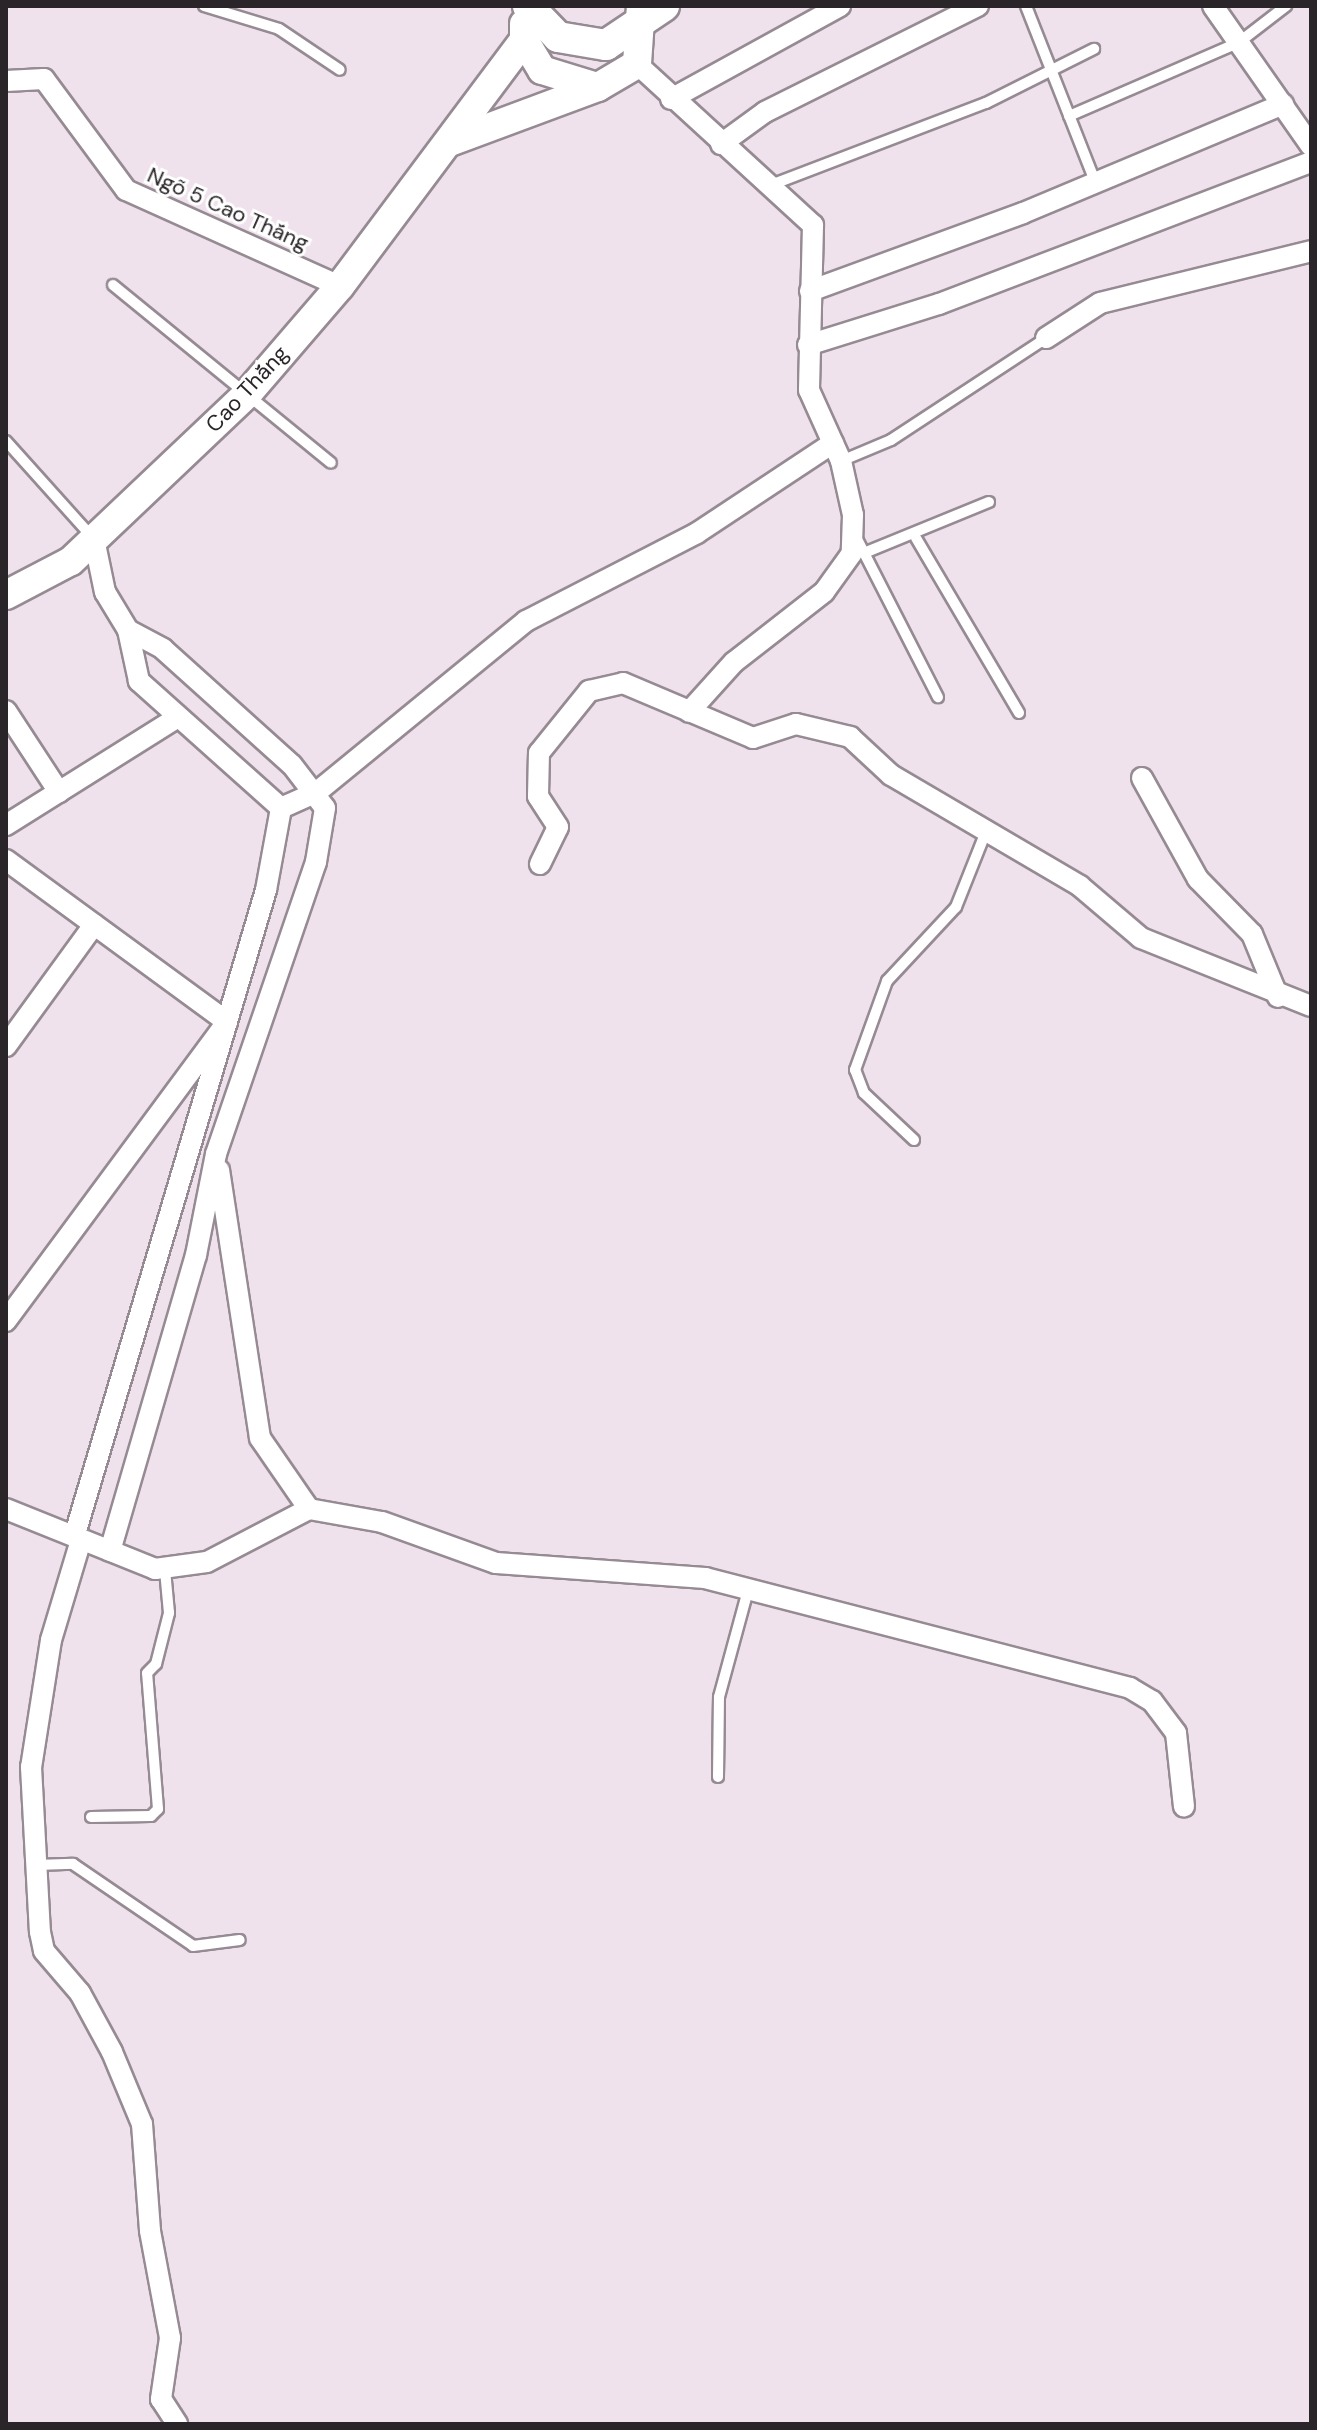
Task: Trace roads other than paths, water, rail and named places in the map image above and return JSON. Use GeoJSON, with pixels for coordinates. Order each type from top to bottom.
{"type":"FeatureCollection","features":[{"type":"Feature","properties":{"kind":"main road"},"geometry":{"type":"LineString","coordinates":[[527,6],[558,37],[606,45],[650,11]]}},
{"type":"Feature","properties":{"kind":"main road"},"geometry":{"type":"LineString","coordinates":[[527,6],[524,40],[542,70],[598,87]]}},
{"type":"Feature","properties":{"kind":"main road"},"geometry":{"type":"LineString","coordinates":[[450,142],[598,87],[637,64],[650,11]]}},
{"type":"Feature","properties":{"kind":"main road","name":"Cao Thắng"},"geometry":{"type":"LineString","coordinates":[[6,595],[71,561],[248,393],[340,286],[524,40]]}},
{"type":"Feature","properties":{"kind":"street"},"geometry":{"type":"LineString","coordinates":[[671,99],[840,6]]}},
{"type":"Feature","properties":{"kind":"street"},"geometry":{"type":"LineString","coordinates":[[721,144],[765,112],[978,6]]}},
{"type":"Feature","properties":{"kind":"street"},"geometry":{"type":"LineString","coordinates":[[1213,6],[1310,142]]}},
{"type":"Feature","properties":{"kind":"street"},"geometry":{"type":"LineString","coordinates":[[637,64],[671,99],[813,225],[809,390],[837,452],[853,532],[852,553],[824,592],[734,662],[689,712]]}},
{"type":"Feature","properties":{"kind":"street","name":"Ngõ 5 Cao Thắng"},"geometry":{"type":"LineString","coordinates":[[6,81],[44,79],[126,190],[340,286]]}},
{"type":"Feature","properties":{"kind":"street"},"geometry":{"type":"LineString","coordinates":[[810,291],[1095,181],[1283,104]]}},
{"type":"Feature","properties":{"kind":"street"},"geometry":{"type":"LineString","coordinates":[[808,345],[939,304],[1311,162]]}},
{"type":"Feature","properties":{"kind":"street"},"geometry":{"type":"LineString","coordinates":[[1046,338],[1100,303],[1311,251]]}},
{"type":"Feature","properties":{"kind":"street"},"geometry":{"type":"LineString","coordinates":[[281,808],[317,792],[526,621],[697,533],[837,452]]}},
{"type":"Feature","properties":{"kind":"street"},"geometry":{"type":"LineString","coordinates":[[94,539],[105,592],[128,630],[139,681],[281,808]]}},
{"type":"Feature","properties":{"kind":"street"},"geometry":{"type":"LineString","coordinates":[[110,1551],[196,1255],[216,1154],[316,862],[325,808],[317,792],[163,649],[128,630]]}},
{"type":"Feature","properties":{"kind":"street"},"geometry":{"type":"LineString","coordinates":[[540,864],[558,827],[538,796],[534,774],[564,716],[589,691],[623,683],[753,738],[796,724],[850,737],[891,775],[985,834],[1080,886],[1141,938],[1278,997],[1311,1006]]}},
{"type":"Feature","properties":{"kind":"street"},"geometry":{"type":"LineString","coordinates":[[6,711],[59,792]]}},
{"type":"Feature","properties":{"kind":"street"},"geometry":{"type":"LineString","coordinates":[[6,825],[178,717]]}},
{"type":"Feature","properties":{"kind":"street"},"geometry":{"type":"LineString","coordinates":[[1142,778],[1198,879],[1252,934],[1278,997]]}},
{"type":"Feature","properties":{"kind":"street"},"geometry":{"type":"LineString","coordinates":[[177,2424],[161,2399],[170,2338],[150,2231],[142,2124],[80,1993],[44,1951],[31,1767],[51,1640],[227,1022],[281,808]]}},
{"type":"Feature","properties":{"kind":"street"},"geometry":{"type":"LineString","coordinates":[[6,860],[227,1022]]}},
{"type":"Feature","properties":{"kind":"street"},"geometry":{"type":"LineString","coordinates":[[6,1046],[94,925]]}},
{"type":"Feature","properties":{"kind":"street"},"geometry":{"type":"LineString","coordinates":[[6,1321],[227,1022]]}},
{"type":"Feature","properties":{"kind":"street"},"geometry":{"type":"LineString","coordinates":[[216,1154],[260,1438],[309,1509]]}},
{"type":"Feature","properties":{"kind":"street"},"geometry":{"type":"LineString","coordinates":[[6,1509],[165,1570],[207,1562],[309,1509],[382,1522],[496,1563],[705,1578],[1130,1688],[1152,1701],[1176,1733],[1184,1807]]}},
{"type":"Feature","properties":{"kind":"lane"},"geometry":{"type":"LineString","coordinates":[[204,6],[279,29],[340,70]]}},
{"type":"Feature","properties":{"kind":"lane"},"geometry":{"type":"LineString","coordinates":[[1026,6],[1095,181]]}},
{"type":"Feature","properties":{"kind":"lane"},"geometry":{"type":"LineString","coordinates":[[1069,116],[1238,43],[1286,6]]}},
{"type":"Feature","properties":{"kind":"lane"},"geometry":{"type":"LineString","coordinates":[[769,186],[1051,71],[1094,49]]}},
{"type":"Feature","properties":{"kind":"lane"},"geometry":{"type":"LineString","coordinates":[[113,285],[331,463]]}},
{"type":"Feature","properties":{"kind":"lane"},"geometry":{"type":"LineString","coordinates":[[837,452],[891,440],[1046,338]]}},
{"type":"Feature","properties":{"kind":"lane"},"geometry":{"type":"LineString","coordinates":[[6,441],[94,539]]}},
{"type":"Feature","properties":{"kind":"lane"},"geometry":{"type":"LineString","coordinates":[[864,553],[916,538],[989,502]]}},
{"type":"Feature","properties":{"kind":"lane"},"geometry":{"type":"LineString","coordinates":[[853,532],[938,697]]}},
{"type":"Feature","properties":{"kind":"lane"},"geometry":{"type":"LineString","coordinates":[[916,538],[1019,713]]}},
{"type":"Feature","properties":{"kind":"lane"},"geometry":{"type":"LineString","coordinates":[[914,1140],[864,1093],[855,1070],[887,981],[956,907],[985,834]]}},
{"type":"Feature","properties":{"kind":"lane"},"geometry":{"type":"LineString","coordinates":[[91,1817],[151,1816],[158,1809],[147,1673],[169,1613],[165,1570]]}},
{"type":"Feature","properties":{"kind":"lane"},"geometry":{"type":"LineString","coordinates":[[718,1777],[719,1697],[748,1590]]}},
{"type":"Feature","properties":{"kind":"lane"},"geometry":{"type":"LineString","coordinates":[[36,1865],[73,1864],[193,1946],[240,1940]]}}]}
